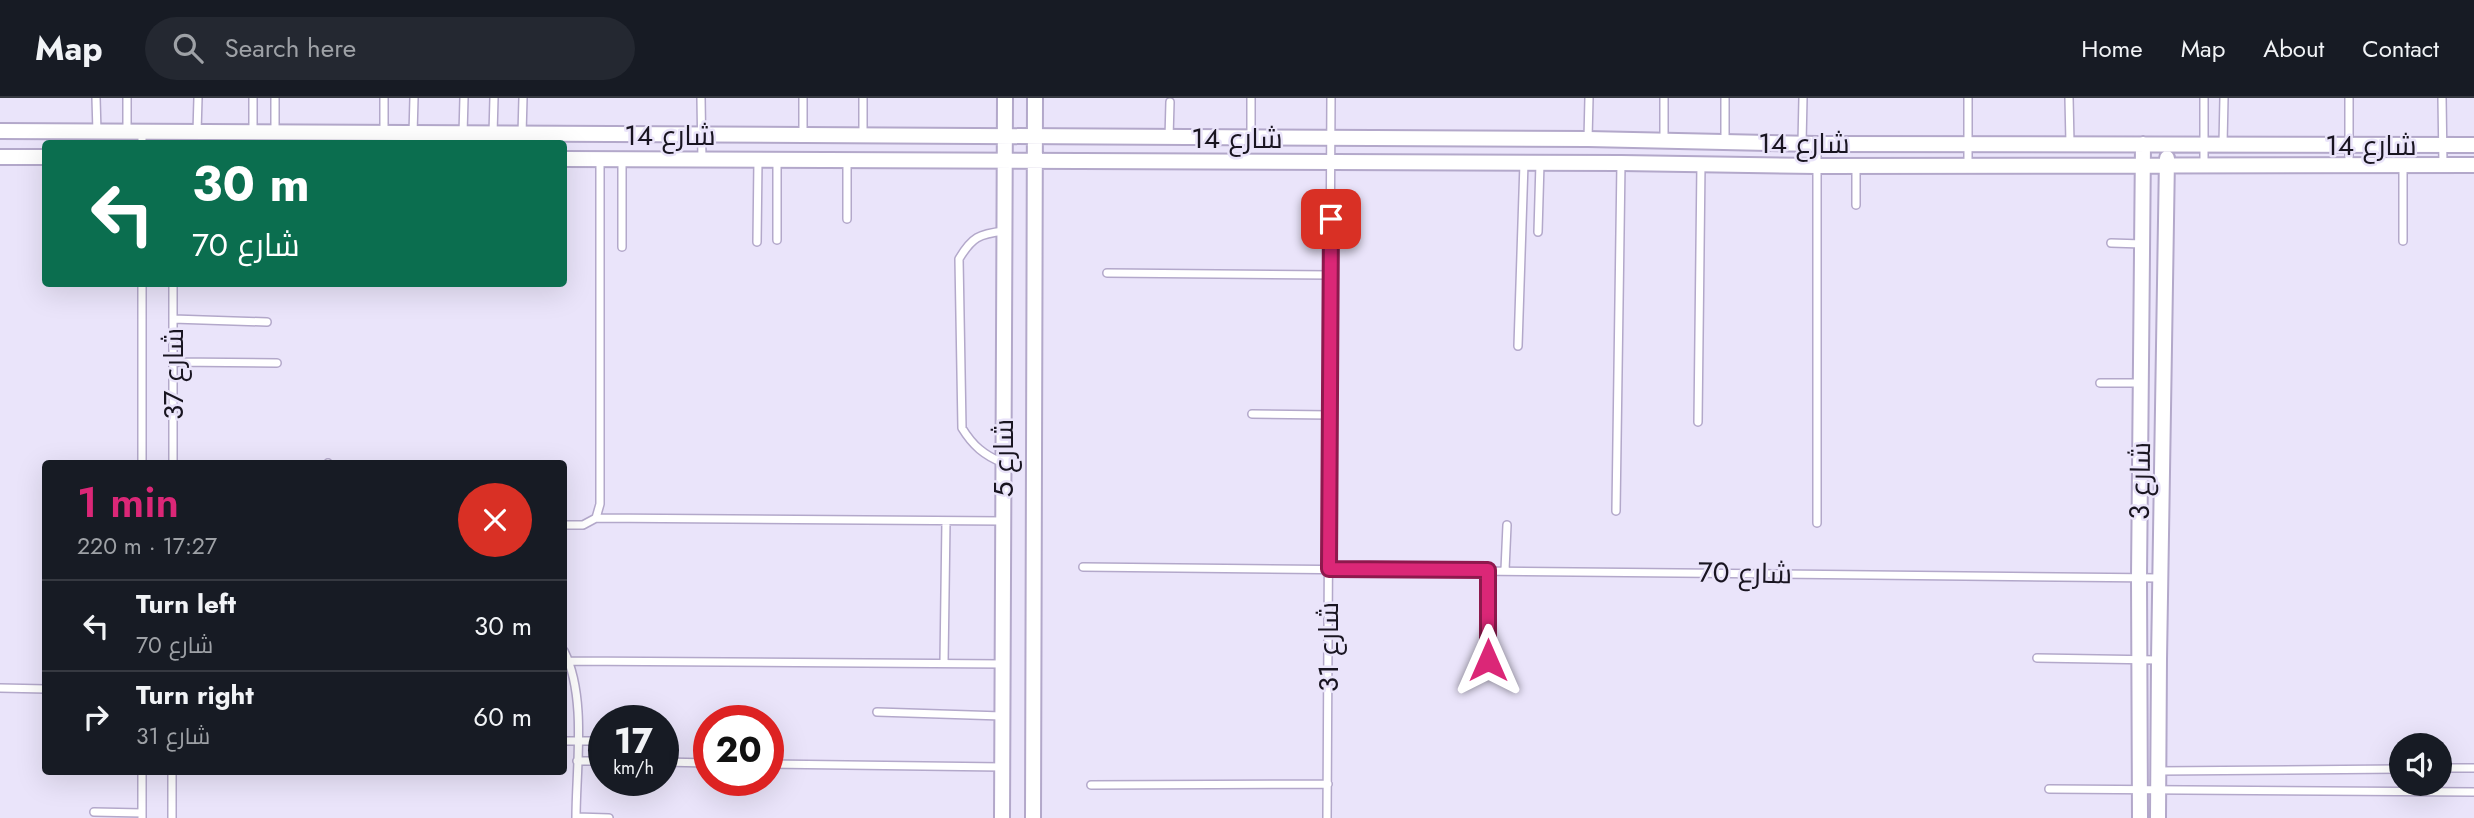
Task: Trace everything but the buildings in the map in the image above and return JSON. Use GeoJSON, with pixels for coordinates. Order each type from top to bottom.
{"type":"FeatureCollection","features":[{"type":"Feature","properties":{"kind":"street","name":"شارع 5"},"geometry":{"type":"LineString","coordinates":[[1002,818],[1004,98]]}},
{"type":"Feature","properties":{"kind":"street","name":"شارع 5"},"geometry":{"type":"LineString","coordinates":[[1033,818],[1035,98]]}},
{"type":"Feature","properties":{"kind":"street","name":"شارع 14"},"geometry":{"type":"LineString","coordinates":[[0,131],[97,132],[174,138],[197,132],[1588,139],[1810,144],[1968,142],[2474,145]]}},
{"type":"Feature","properties":{"kind":"street","name":"شارع 3"},"geometry":{"type":"LineString","coordinates":[[2140,818],[2138,578],[2143,144]]}},
{"type":"Feature","properties":{"kind":"street","name":"شارع 3"},"geometry":{"type":"LineString","coordinates":[[2158,818],[2167,144]]}},
{"type":"Feature","properties":{"kind":"street"},"geometry":{"type":"LineString","coordinates":[[0,156],[42,157]]}},
{"type":"Feature","properties":{"kind":"street","name":"شارع 14"},"geometry":{"type":"LineString","coordinates":[[567,159],[1816,166],[2474,165]]}},
{"type":"Feature","properties":{"kind":"lane"},"geometry":{"type":"LineString","coordinates":[[96,98],[97,132]]}},
{"type":"Feature","properties":{"kind":"lane"},"geometry":{"type":"LineString","coordinates":[[127,98],[137,136]]}},
{"type":"Feature","properties":{"kind":"lane"},"geometry":{"type":"LineString","coordinates":[[197,132],[198,98]]}},
{"type":"Feature","properties":{"kind":"lane"},"geometry":{"type":"LineString","coordinates":[[253,98],[253,133]]}},
{"type":"Feature","properties":{"kind":"lane"},"geometry":{"type":"LineString","coordinates":[[275,98],[275,133]]}},
{"type":"Feature","properties":{"kind":"lane"},"geometry":{"type":"LineString","coordinates":[[384,98],[384,134]]}},
{"type":"Feature","properties":{"kind":"lane"},"geometry":{"type":"LineString","coordinates":[[413,134],[414,98]]}},
{"type":"Feature","properties":{"kind":"lane"},"geometry":{"type":"LineString","coordinates":[[463,134],[464,98]]}},
{"type":"Feature","properties":{"kind":"lane"},"geometry":{"type":"LineString","coordinates":[[493,134],[494,98]]}},
{"type":"Feature","properties":{"kind":"lane"},"geometry":{"type":"LineString","coordinates":[[523,98],[523,134]]}},
{"type":"Feature","properties":{"kind":"lane"},"geometry":{"type":"LineString","coordinates":[[701,98],[702,160]]}},
{"type":"Feature","properties":{"kind":"lane"},"geometry":{"type":"LineString","coordinates":[[803,98],[803,136]]}},
{"type":"Feature","properties":{"kind":"lane"},"geometry":{"type":"LineString","coordinates":[[863,98],[863,136]]}},
{"type":"Feature","properties":{"kind":"lane"},"geometry":{"type":"LineString","coordinates":[[1251,98],[1251,139]]}},
{"type":"Feature","properties":{"kind":"lane","name":"شارع 31"},"geometry":{"type":"LineString","coordinates":[[1327,818],[1331,98]]}},
{"type":"Feature","properties":{"kind":"lane"},"geometry":{"type":"LineString","coordinates":[[1588,139],[1589,98]]}},
{"type":"Feature","properties":{"kind":"lane"},"geometry":{"type":"LineString","coordinates":[[1664,98],[1664,142]]}},
{"type":"Feature","properties":{"kind":"lane"},"geometry":{"type":"LineString","coordinates":[[1725,98],[1725,143]]}},
{"type":"Feature","properties":{"kind":"lane"},"geometry":{"type":"LineString","coordinates":[[1803,98],[1816,166],[1817,523]]}},
{"type":"Feature","properties":{"kind":"lane"},"geometry":{"type":"LineString","coordinates":[[1968,98],[1968,165]]}},
{"type":"Feature","properties":{"kind":"lane"},"geometry":{"type":"LineString","coordinates":[[2069,98],[2070,143]]}},
{"type":"Feature","properties":{"kind":"lane"},"geometry":{"type":"LineString","coordinates":[[2204,98],[2204,165]]}},
{"type":"Feature","properties":{"kind":"lane"},"geometry":{"type":"LineString","coordinates":[[2223,144],[2224,98]]}},
{"type":"Feature","properties":{"kind":"lane"},"geometry":{"type":"LineString","coordinates":[[2349,98],[2349,164]]}},
{"type":"Feature","properties":{"kind":"lane"},"geometry":{"type":"LineString","coordinates":[[2442,98],[2443,164]]}},
{"type":"Feature","properties":{"kind":"lane"},"geometry":{"type":"LineString","coordinates":[[1169,138],[1170,102]]}},
{"type":"Feature","properties":{"kind":"lane"},"geometry":{"type":"LineString","coordinates":[[596,518],[600,504],[600,160]]}},
{"type":"Feature","properties":{"kind":"lane"},"geometry":{"type":"LineString","coordinates":[[622,160],[622,247]]}},
{"type":"Feature","properties":{"kind":"lane"},"geometry":{"type":"LineString","coordinates":[[757,242],[758,160]]}},
{"type":"Feature","properties":{"kind":"lane"},"geometry":{"type":"LineString","coordinates":[[777,160],[777,240]]}},
{"type":"Feature","properties":{"kind":"lane"},"geometry":{"type":"LineString","coordinates":[[846,219],[847,161]]}},
{"type":"Feature","properties":{"kind":"lane"},"geometry":{"type":"LineString","coordinates":[[1518,346],[1524,163]]}},
{"type":"Feature","properties":{"kind":"lane"},"geometry":{"type":"LineString","coordinates":[[1538,232],[1540,163]]}},
{"type":"Feature","properties":{"kind":"lane"},"geometry":{"type":"LineString","coordinates":[[1616,511],[1622,163]]}},
{"type":"Feature","properties":{"kind":"lane"},"geometry":{"type":"LineString","coordinates":[[1698,422],[1701,164]]}},
{"type":"Feature","properties":{"kind":"lane"},"geometry":{"type":"LineString","coordinates":[[2403,164],[2403,241]]}},
{"type":"Feature","properties":{"kind":"lane"},"geometry":{"type":"LineString","coordinates":[[1856,166],[1856,205]]}},
{"type":"Feature","properties":{"kind":"lane"},"geometry":{"type":"LineString","coordinates":[[1003,463],[985,455],[971,443],[962,428],[960,259],[968,243],[983,233],[1004,231]]}},
{"type":"Feature","properties":{"kind":"lane"},"geometry":{"type":"LineString","coordinates":[[2110,243],[2142,244]]}},
{"type":"Feature","properties":{"kind":"lane"},"geometry":{"type":"LineString","coordinates":[[1108,273],[1331,275]]}},
{"type":"Feature","properties":{"kind":"lane","name":"شارع 37"},"geometry":{"type":"LineString","coordinates":[[142,287],[142,460]]}},
{"type":"Feature","properties":{"kind":"lane","name":"شارع 37"},"geometry":{"type":"LineString","coordinates":[[173,287],[173,460]]}},
{"type":"Feature","properties":{"kind":"lane"},"geometry":{"type":"LineString","coordinates":[[173,319],[268,322]]}},
{"type":"Feature","properties":{"kind":"lane"},"geometry":{"type":"LineString","coordinates":[[173,362],[276,363]]}},
{"type":"Feature","properties":{"kind":"lane"},"geometry":{"type":"LineString","coordinates":[[2100,383],[2141,383]]}},
{"type":"Feature","properties":{"kind":"lane"},"geometry":{"type":"LineString","coordinates":[[1252,414],[1329,415]]}},
{"type":"Feature","properties":{"kind":"lane"},"geometry":{"type":"LineString","coordinates":[[567,525],[583,525],[596,518],[1003,521]]}},
{"type":"Feature","properties":{"kind":"lane"},"geometry":{"type":"LineString","coordinates":[[944,663],[946,521]]}},
{"type":"Feature","properties":{"kind":"lane"},"geometry":{"type":"LineString","coordinates":[[1505,570],[1507,525]]}},
{"type":"Feature","properties":{"kind":"lane","name":"شارع 70"},"geometry":{"type":"LineString","coordinates":[[1083,567],[2161,578]]}},
{"type":"Feature","properties":{"kind":"lane"},"geometry":{"type":"LineString","coordinates":[[1488,570],[1488,660]]}},
{"type":"Feature","properties":{"kind":"lane"},"geometry":{"type":"LineString","coordinates":[[567,657],[578,709],[576,818],[609,818]]}},
{"type":"Feature","properties":{"kind":"lane"},"geometry":{"type":"LineString","coordinates":[[2036,657],[2159,660]]}},
{"type":"Feature","properties":{"kind":"lane"},"geometry":{"type":"LineString","coordinates":[[569,661],[1003,664]]}},
{"type":"Feature","properties":{"kind":"lane"},"geometry":{"type":"LineString","coordinates":[[0,688],[42,689]]}},
{"type":"Feature","properties":{"kind":"lane"},"geometry":{"type":"LineString","coordinates":[[877,712],[1002,716]]}},
{"type":"Feature","properties":{"kind":"lane"},"geometry":{"type":"LineString","coordinates":[[567,741],[588,741]]}},
{"type":"Feature","properties":{"kind":"lane"},"geometry":{"type":"LineString","coordinates":[[576,761],[588,761]]}},
{"type":"Feature","properties":{"kind":"lane"},"geometry":{"type":"LineString","coordinates":[[784,764],[1002,767]]}},
{"type":"Feature","properties":{"kind":"lane"},"geometry":{"type":"LineString","coordinates":[[2452,768],[2473,768]]}},
{"type":"Feature","properties":{"kind":"lane"},"geometry":{"type":"LineString","coordinates":[[2158,771],[2389,769]]}},
{"type":"Feature","properties":{"kind":"lane"},"geometry":{"type":"LineString","coordinates":[[94,812],[142,815],[142,775]]}},
{"type":"Feature","properties":{"kind":"lane"},"geometry":{"type":"LineString","coordinates":[[172,775],[172,818]]}},
{"type":"Feature","properties":{"kind":"lane"},"geometry":{"type":"LineString","coordinates":[[1091,785],[1328,784]]}},
{"type":"Feature","properties":{"kind":"lane"},"geometry":{"type":"LineString","coordinates":[[2049,789],[2474,792]]}},
{"type":"Feature","properties":{"kind":"route"},"geometry":{"type":"LineString","coordinates":[[1331,219],[1329,569],[1488,570],[1488,660]]}}]}
